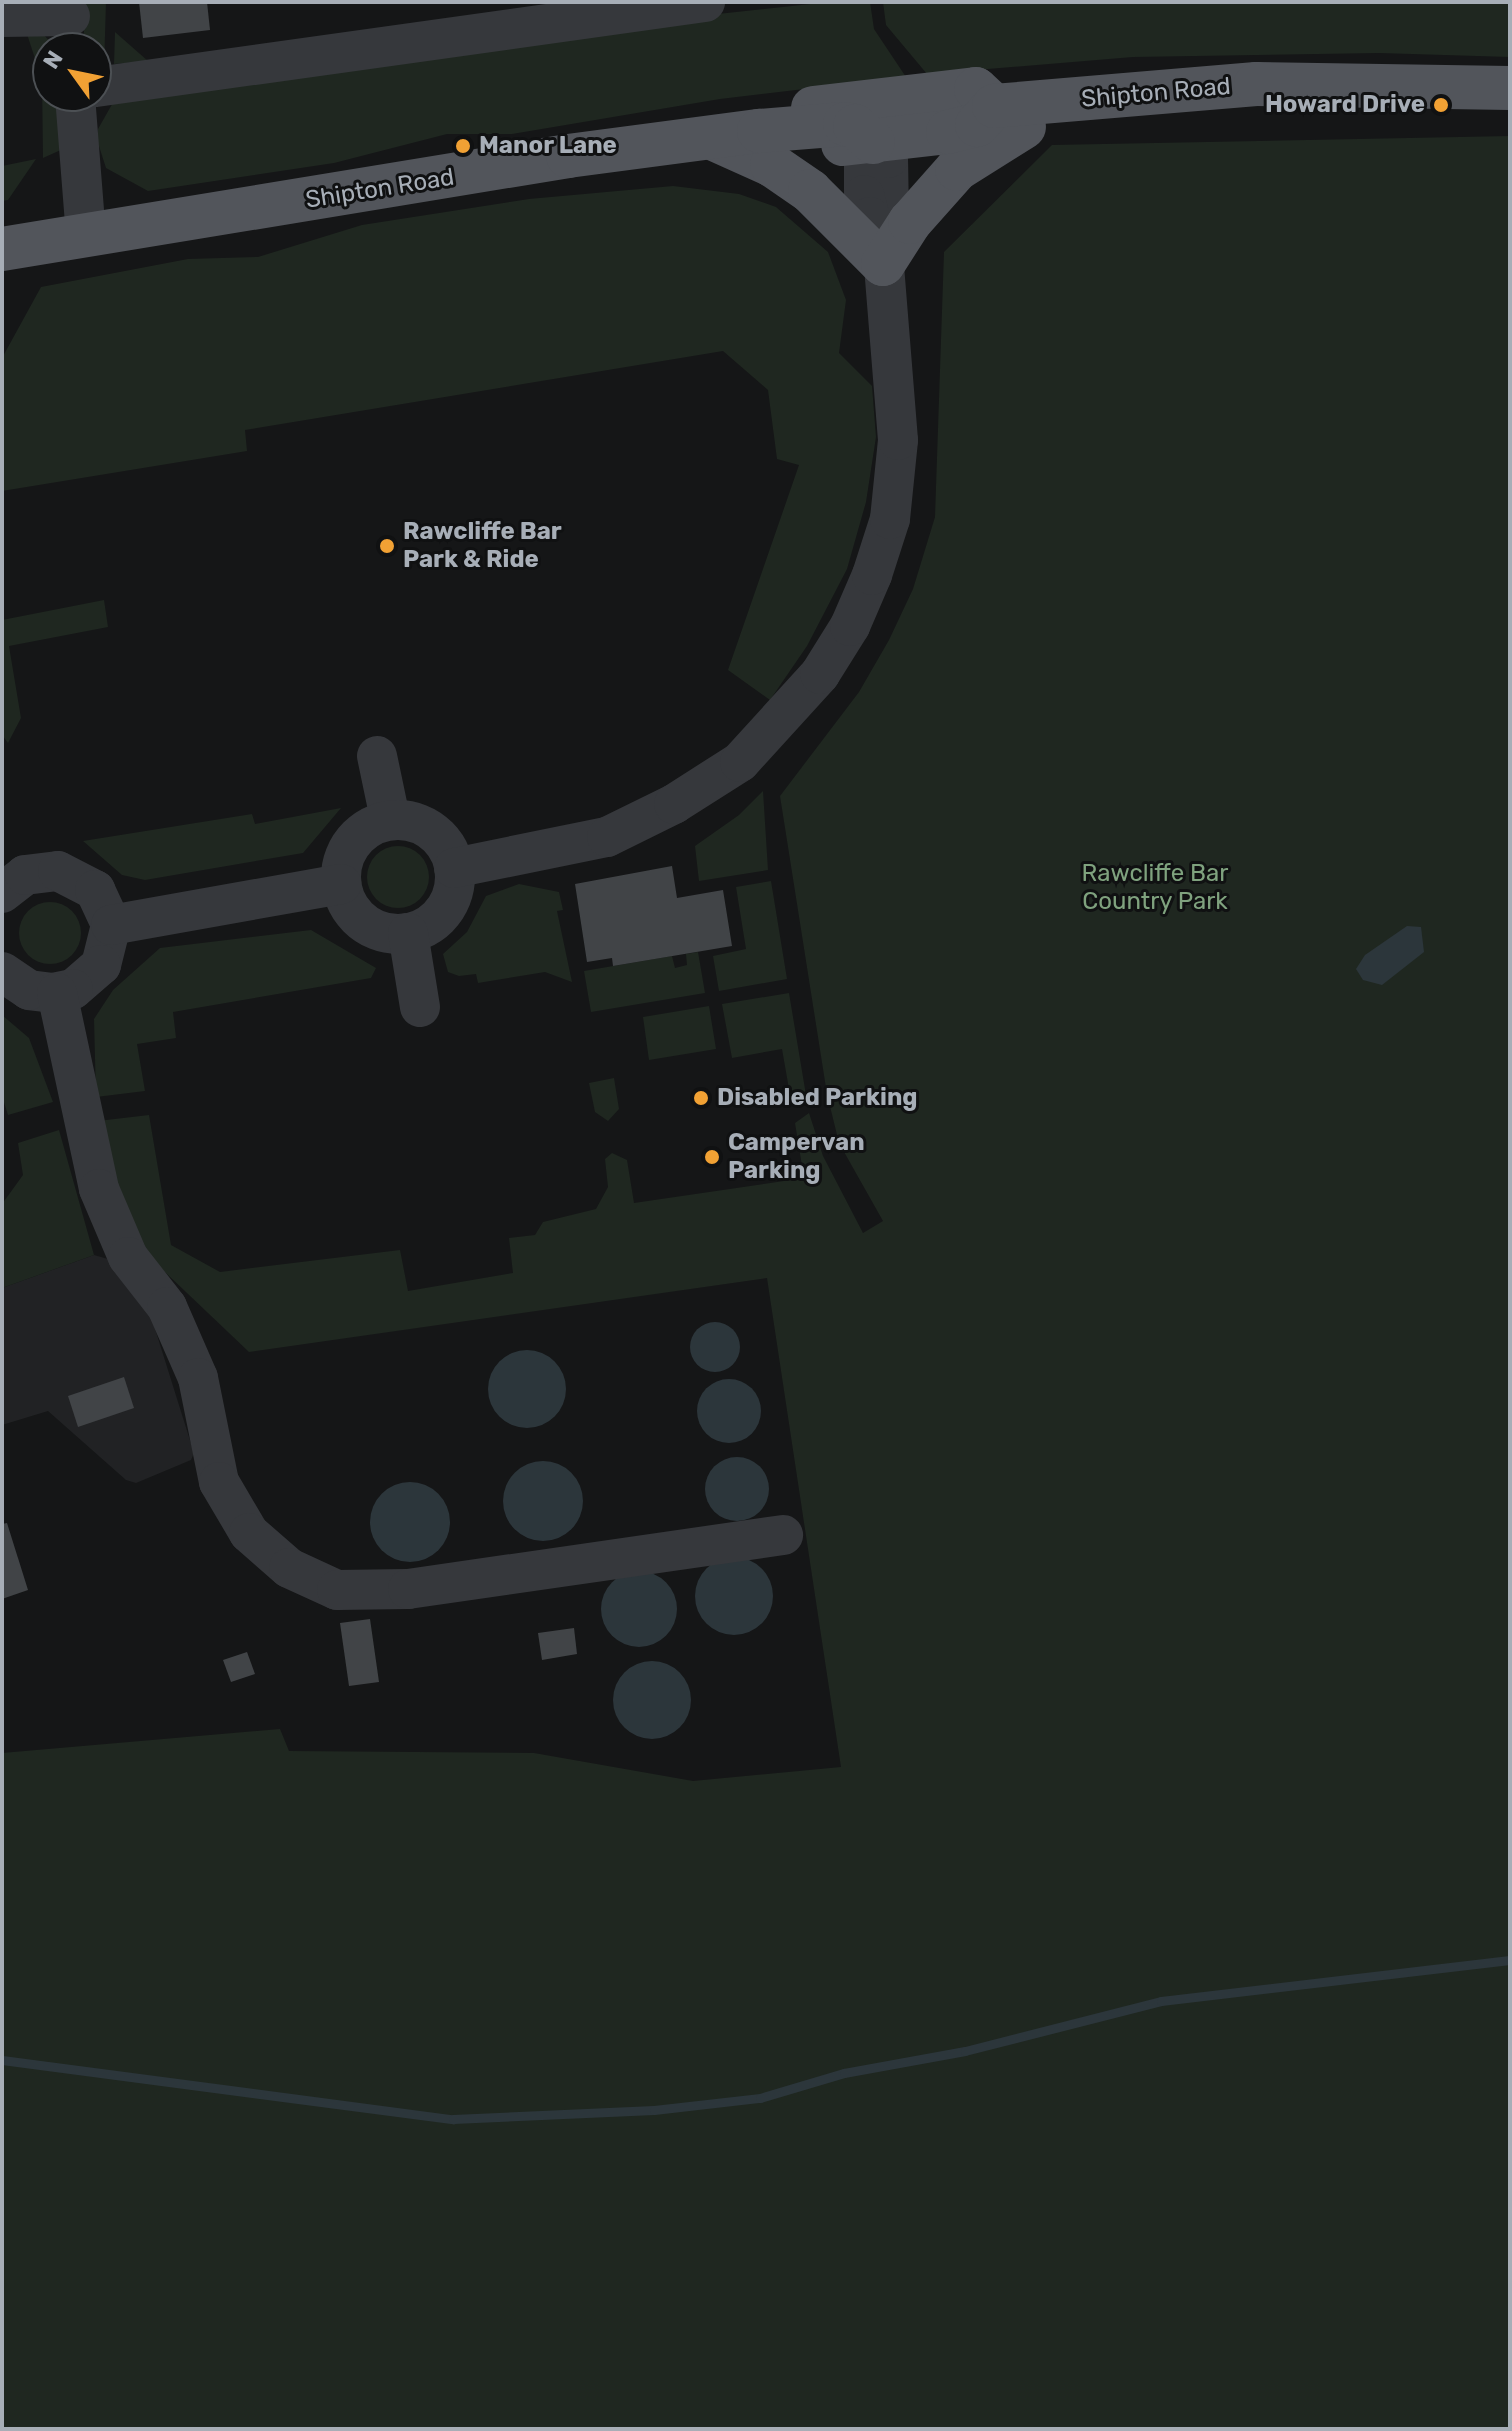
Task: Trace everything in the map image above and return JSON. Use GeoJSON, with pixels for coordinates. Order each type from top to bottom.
{"type":"FeatureCollection","features":[{"type":"Feature","properties":{"kind":"main road","name":"Shipton Road"},"geometry":{"type":"LineString","coordinates":[[2,249],[568,156],[714,139],[759,131],[773,114],[904,95],[976,89],[994,106],[1256,84],[1510,88]]}},
{"type":"Feature","properties":{"kind":"main road"},"geometry":{"type":"LineString","coordinates":[[873,142],[882,117],[904,95]]}},
{"type":"Feature","properties":{"kind":"main road"},"geometry":{"type":"LineString","coordinates":[[714,139],[772,165],[882,247],[910,222],[957,169],[1076,100]]}},
{"type":"Feature","properties":{"kind":"main road"},"geometry":{"type":"LineString","coordinates":[[759,131],[775,146],[873,142],[977,125],[994,106]]}},
{"type":"Feature","properties":{"kind":"street"},"geometry":{"type":"LineString","coordinates":[[112,85],[705,2]]}},
{"type":"Feature","properties":{"kind":"street"},"geometry":{"type":"LineString","coordinates":[[2,17],[71,22]]}},
{"type":"Feature","properties":{"kind":"street"},"geometry":{"type":"LineString","coordinates":[[76,112],[86,235]]}},
{"type":"Feature","properties":{"kind":"street"},"geometry":{"type":"LineString","coordinates":[[454,868],[607,837],[674,804],[740,762],[820,674],[850,626],[890,519],[898,440],[882,247],[864,195],[864,158],[873,142]]}},
{"type":"Feature","properties":{"kind":"street"},"geometry":{"type":"LineString","coordinates":[[377,756],[390,818]]}},
{"type":"Feature","properties":{"kind":"street"},"geometry":{"type":"LineString","coordinates":[[390,818],[414,821],[436,833],[454,868],[454,892],[445,910],[431,924],[408,933],[388,934],[365,923],[345,899],[341,884],[345,854],[357,836],[390,818]]}},
{"type":"Feature","properties":{"kind":"street"},"geometry":{"type":"LineString","coordinates":[[2,972],[29,990],[57,993],[87,980],[101,965],[111,925],[95,890],[79,878],[58,871],[10,873]]}},
{"type":"Feature","properties":{"kind":"street"},"geometry":{"type":"LineString","coordinates":[[111,925],[341,884]]}},
{"type":"Feature","properties":{"kind":"street"},"geometry":{"type":"LineString","coordinates":[[408,933],[420,1007]]}},
{"type":"Feature","properties":{"kind":"street"},"geometry":{"type":"LineString","coordinates":[[57,993],[99,1189],[128,1257],[167,1307],[198,1378],[219,1482],[249,1533],[289,1568],[337,1590],[408,1589],[783,1535]]}},
{"type":"Feature","properties":{"kind":"shaded area"},"geometry":{"type":"Polygon","coordinates":[[[1407,926],[1421,927],[1424,952],[1382,985],[1363,980],[1356,969],[1365,955],[1407,926]]]}},
{"type":"Feature","properties":{"kind":"shaded area"},"geometry":{"type":"Polygon","coordinates":[[[94,1255],[115,1261],[152,1319],[194,1453],[191,1460],[136,1483],[126,1480],[48,1411],[2,1425],[2,1288],[94,1255]]]}},
{"type":"Feature","properties":{"kind":"shaded area"},"geometry":{"type":"Polygon","coordinates":[[[715,1322],[733,1329],[740,1347],[733,1365],[715,1372],[697,1365],[690,1347],[697,1329],[715,1322]]]}},
{"type":"Feature","properties":{"kind":"shaded area"},"geometry":{"type":"Polygon","coordinates":[[[519,1350],[535,1350],[549,1356],[560,1367],[566,1389],[560,1411],[549,1422],[535,1428],[519,1428],[505,1422],[494,1411],[488,1397],[488,1381],[494,1367],[505,1356],[519,1350]]]}},
{"type":"Feature","properties":{"kind":"shaded area"},"geometry":{"type":"Polygon","coordinates":[[[723,1379],[735,1379],[752,1388],[759,1399],[759,1423],[752,1434],[735,1443],[723,1443],[711,1438],[702,1429],[697,1417],[697,1405],[702,1393],[711,1384],[723,1379]]]}},
{"type":"Feature","properties":{"kind":"shaded area"},"geometry":{"type":"Polygon","coordinates":[[[731,1457],[743,1457],[760,1466],[767,1477],[767,1501],[760,1512],[743,1521],[731,1521],[719,1516],[710,1507],[705,1495],[705,1483],[710,1471],[719,1462],[731,1457]]]}},
{"type":"Feature","properties":{"kind":"shaded area"},"geometry":{"type":"Polygon","coordinates":[[[543,1461],[558,1464],[571,1473],[580,1486],[583,1501],[580,1516],[571,1529],[558,1538],[543,1541],[528,1538],[515,1529],[506,1516],[503,1501],[506,1486],[515,1473],[528,1464],[543,1461]]]}},
{"type":"Feature","properties":{"kind":"shaded area"},"geometry":{"type":"Polygon","coordinates":[[[410,1482],[425,1485],[438,1494],[447,1507],[450,1522],[447,1537],[438,1550],[425,1559],[410,1562],[395,1559],[382,1550],[373,1537],[370,1522],[373,1507],[382,1494],[395,1485],[410,1482]]]}},
{"type":"Feature","properties":{"kind":"shaded area"},"geometry":{"type":"Polygon","coordinates":[[[734,1557],[749,1560],[761,1569],[770,1581],[773,1596],[770,1611],[761,1623],[749,1632],[734,1635],[719,1632],[707,1623],[698,1611],[695,1596],[698,1581],[707,1569],[719,1560],[734,1557]]]}},
{"type":"Feature","properties":{"kind":"shaded area"},"geometry":{"type":"Polygon","coordinates":[[[639,1571],[654,1574],[666,1582],[674,1594],[677,1609],[674,1624],[666,1636],[654,1644],[639,1647],[624,1644],[612,1636],[604,1624],[601,1609],[604,1594],[612,1582],[624,1574],[639,1571]]]}},
{"type":"Feature","properties":{"kind":"shaded area"},"geometry":{"type":"Polygon","coordinates":[[[652,1661],[667,1664],[680,1672],[688,1685],[691,1700],[688,1715],[680,1728],[667,1736],[652,1739],[637,1736],[624,1728],[616,1715],[613,1700],[616,1685],[624,1672],[637,1664],[652,1661]]]}},
{"type":"Feature","properties":{"kind":"green space"},"geometry":{"type":"Polygon","coordinates":[[[106,2],[105,32],[84,32],[82,4],[106,2]]]}},
{"type":"Feature","properties":{"kind":"green space"},"geometry":{"type":"Polygon","coordinates":[[[829,2],[870,2],[874,29],[906,77],[720,99],[512,134],[447,134],[334,163],[148,191],[106,168],[98,143],[98,129],[108,112],[112,112],[115,99],[579,29],[829,2]]]}},
{"type":"Feature","properties":{"kind":"green space"},"geometry":{"type":"Polygon","coordinates":[[[883,2],[1510,2],[1510,57],[1379,53],[1133,57],[927,74],[886,25],[883,2]]]}},
{"type":"Feature","properties":{"kind":"green space"},"geometry":{"type":"Polygon","coordinates":[[[26,31],[32,32],[32,49],[26,31]]]}},
{"type":"Feature","properties":{"kind":"green space"},"geometry":{"type":"Polygon","coordinates":[[[115,32],[148,61],[114,64],[115,32]]]}},
{"type":"Feature","properties":{"kind":"green space"},"geometry":{"type":"Polygon","coordinates":[[[42,112],[61,112],[63,149],[43,158],[42,112]]]}},
{"type":"Feature","properties":{"kind":"green space","name":"Rawcliffe Bar Country Park"},"geometry":{"type":"Polygon","coordinates":[[[1510,136],[1510,2429],[2,2429],[2,1753],[280,1729],[289,1751],[534,1753],[693,1781],[841,1767],[767,1278],[249,1352],[146,1254],[120,1202],[98,1121],[149,1115],[171,1245],[220,1272],[400,1250],[408,1291],[513,1273],[509,1238],[535,1235],[543,1222],[596,1209],[608,1187],[605,1159],[612,1153],[627,1160],[634,1203],[804,1178],[795,1123],[809,1113],[823,1156],[863,1233],[883,1221],[839,1143],[827,1094],[780,796],[859,692],[889,640],[913,589],[935,517],[944,252],[1052,145],[1510,136]]]}},
{"type":"Feature","properties":{"kind":"green space"},"geometry":{"type":"Polygon","coordinates":[[[36,159],[8,200],[2,201],[2,166],[36,159]]]}},
{"type":"Feature","properties":{"kind":"green space"},"geometry":{"type":"Polygon","coordinates":[[[673,186],[739,194],[776,207],[828,252],[846,300],[839,353],[872,386],[876,437],[866,502],[847,569],[807,646],[770,700],[728,670],[799,465],[777,459],[768,390],[723,351],[245,430],[247,451],[2,491],[2,358],[41,287],[188,259],[258,257],[362,225],[529,199],[673,186]]]}},
{"type":"Feature","properties":{"kind":"green space"},"geometry":{"type":"Polygon","coordinates":[[[104,600],[108,627],[9,646],[21,718],[8,743],[2,735],[2,620],[104,600]]]}},
{"type":"Feature","properties":{"kind":"green space"},"geometry":{"type":"Polygon","coordinates":[[[763,791],[768,870],[699,881],[695,846],[739,815],[763,791]]]}},
{"type":"Feature","properties":{"kind":"green space"},"geometry":{"type":"Polygon","coordinates":[[[341,808],[303,853],[145,880],[122,875],[83,841],[252,814],[255,824],[341,808]]]}},
{"type":"Feature","properties":{"kind":"green space"},"geometry":{"type":"Polygon","coordinates":[[[392,846],[404,846],[420,855],[427,865],[427,889],[420,899],[404,908],[392,908],[372,894],[367,883],[367,871],[381,851],[392,846]]]}},
{"type":"Feature","properties":{"kind":"green space"},"geometry":{"type":"Polygon","coordinates":[[[771,881],[787,979],[719,991],[713,956],[746,949],[736,887],[771,881]]]}},
{"type":"Feature","properties":{"kind":"green space"},"geometry":{"type":"Polygon","coordinates":[[[519,884],[559,892],[563,910],[557,911],[572,982],[545,972],[478,983],[476,974],[459,976],[448,972],[443,954],[467,932],[486,896],[519,884]]]}},
{"type":"Feature","properties":{"kind":"green space"},"geometry":{"type":"Polygon","coordinates":[[[50,902],[62,904],[72,911],[79,921],[79,945],[72,955],[62,962],[50,964],[38,962],[28,955],[21,945],[19,933],[21,921],[28,911],[38,904],[50,902]]]}},
{"type":"Feature","properties":{"kind":"green space"},"geometry":{"type":"Polygon","coordinates":[[[311,930],[376,968],[371,978],[173,1012],[176,1038],[137,1044],[145,1091],[96,1097],[94,1019],[113,990],[160,948],[311,930]]]}},
{"type":"Feature","properties":{"kind":"green space"},"geometry":{"type":"Polygon","coordinates":[[[698,952],[705,993],[591,1012],[584,971],[672,956],[675,968],[687,965],[686,954],[698,952]]]}},
{"type":"Feature","properties":{"kind":"green space"},"geometry":{"type":"Polygon","coordinates":[[[789,993],[806,1095],[797,1096],[789,1089],[782,1049],[732,1058],[722,1004],[789,993]]]}},
{"type":"Feature","properties":{"kind":"green space"},"geometry":{"type":"Polygon","coordinates":[[[709,1006],[716,1049],[649,1060],[643,1017],[709,1006]]]}},
{"type":"Feature","properties":{"kind":"green space"},"geometry":{"type":"Polygon","coordinates":[[[2,1015],[29,1038],[53,1102],[8,1115],[2,1096],[2,1015]]]}},
{"type":"Feature","properties":{"kind":"green space"},"geometry":{"type":"Polygon","coordinates":[[[614,1078],[619,1109],[608,1121],[595,1112],[589,1083],[614,1078]]]}},
{"type":"Feature","properties":{"kind":"green space"},"geometry":{"type":"Polygon","coordinates":[[[59,1130],[94,1255],[2,1288],[2,1204],[23,1175],[18,1143],[59,1130]]]}},
{"type":"Feature","properties":{"kind":"building"},"geometry":{"type":"Polygon","coordinates":[[[139,2],[207,2],[210,30],[143,38],[139,2]]]}},
{"type":"Feature","properties":{"kind":"building"},"geometry":{"type":"Polygon","coordinates":[[[672,866],[677,898],[723,890],[732,946],[613,966],[612,958],[587,962],[575,884],[672,866]]]}},
{"type":"Feature","properties":{"kind":"building"},"geometry":{"type":"Polygon","coordinates":[[[124,1377],[134,1408],[78,1427],[68,1396],[124,1377]]]}},
{"type":"Feature","properties":{"kind":"building"},"geometry":{"type":"Polygon","coordinates":[[[7,1523],[28,1590],[2,1599],[2,1524],[7,1523]]]}},
{"type":"Feature","properties":{"kind":"building"},"geometry":{"type":"Polygon","coordinates":[[[370,1619],[379,1682],[349,1686],[340,1623],[370,1619]]]}},
{"type":"Feature","properties":{"kind":"building"},"geometry":{"type":"Polygon","coordinates":[[[574,1628],[577,1654],[542,1660],[538,1633],[574,1628]]]}},
{"type":"Feature","properties":{"kind":"building"},"geometry":{"type":"Polygon","coordinates":[[[247,1652],[255,1674],[231,1682],[223,1660],[247,1652]]]}},
{"type":"Feature","properties":{"kind":"waterway"},"geometry":{"type":"LineString","coordinates":[[2,2060],[453,2119],[654,2110],[760,2098],[844,2073],[965,2051],[1161,2001],[1510,1960]]}},
{"type":"Feature","properties":{"kind":"place","name":"Howard Drive"},"geometry":{"type":"Point","coordinates":[1441,105]}},
{"type":"Feature","properties":{"kind":"place","name":"Manor Lane"},"geometry":{"type":"Point","coordinates":[463,146]}},
{"type":"Feature","properties":{"kind":"place","name":"Rawcliffe Bar Park & Ride"},"geometry":{"type":"Point","coordinates":[387,546]}},
{"type":"Feature","properties":{"kind":"place","name":"Disabled Parking"},"geometry":{"type":"Point","coordinates":[701,1098]}},
{"type":"Feature","properties":{"kind":"place","name":"Campervan Parking"},"geometry":{"type":"Point","coordinates":[712,1157]}}]}
